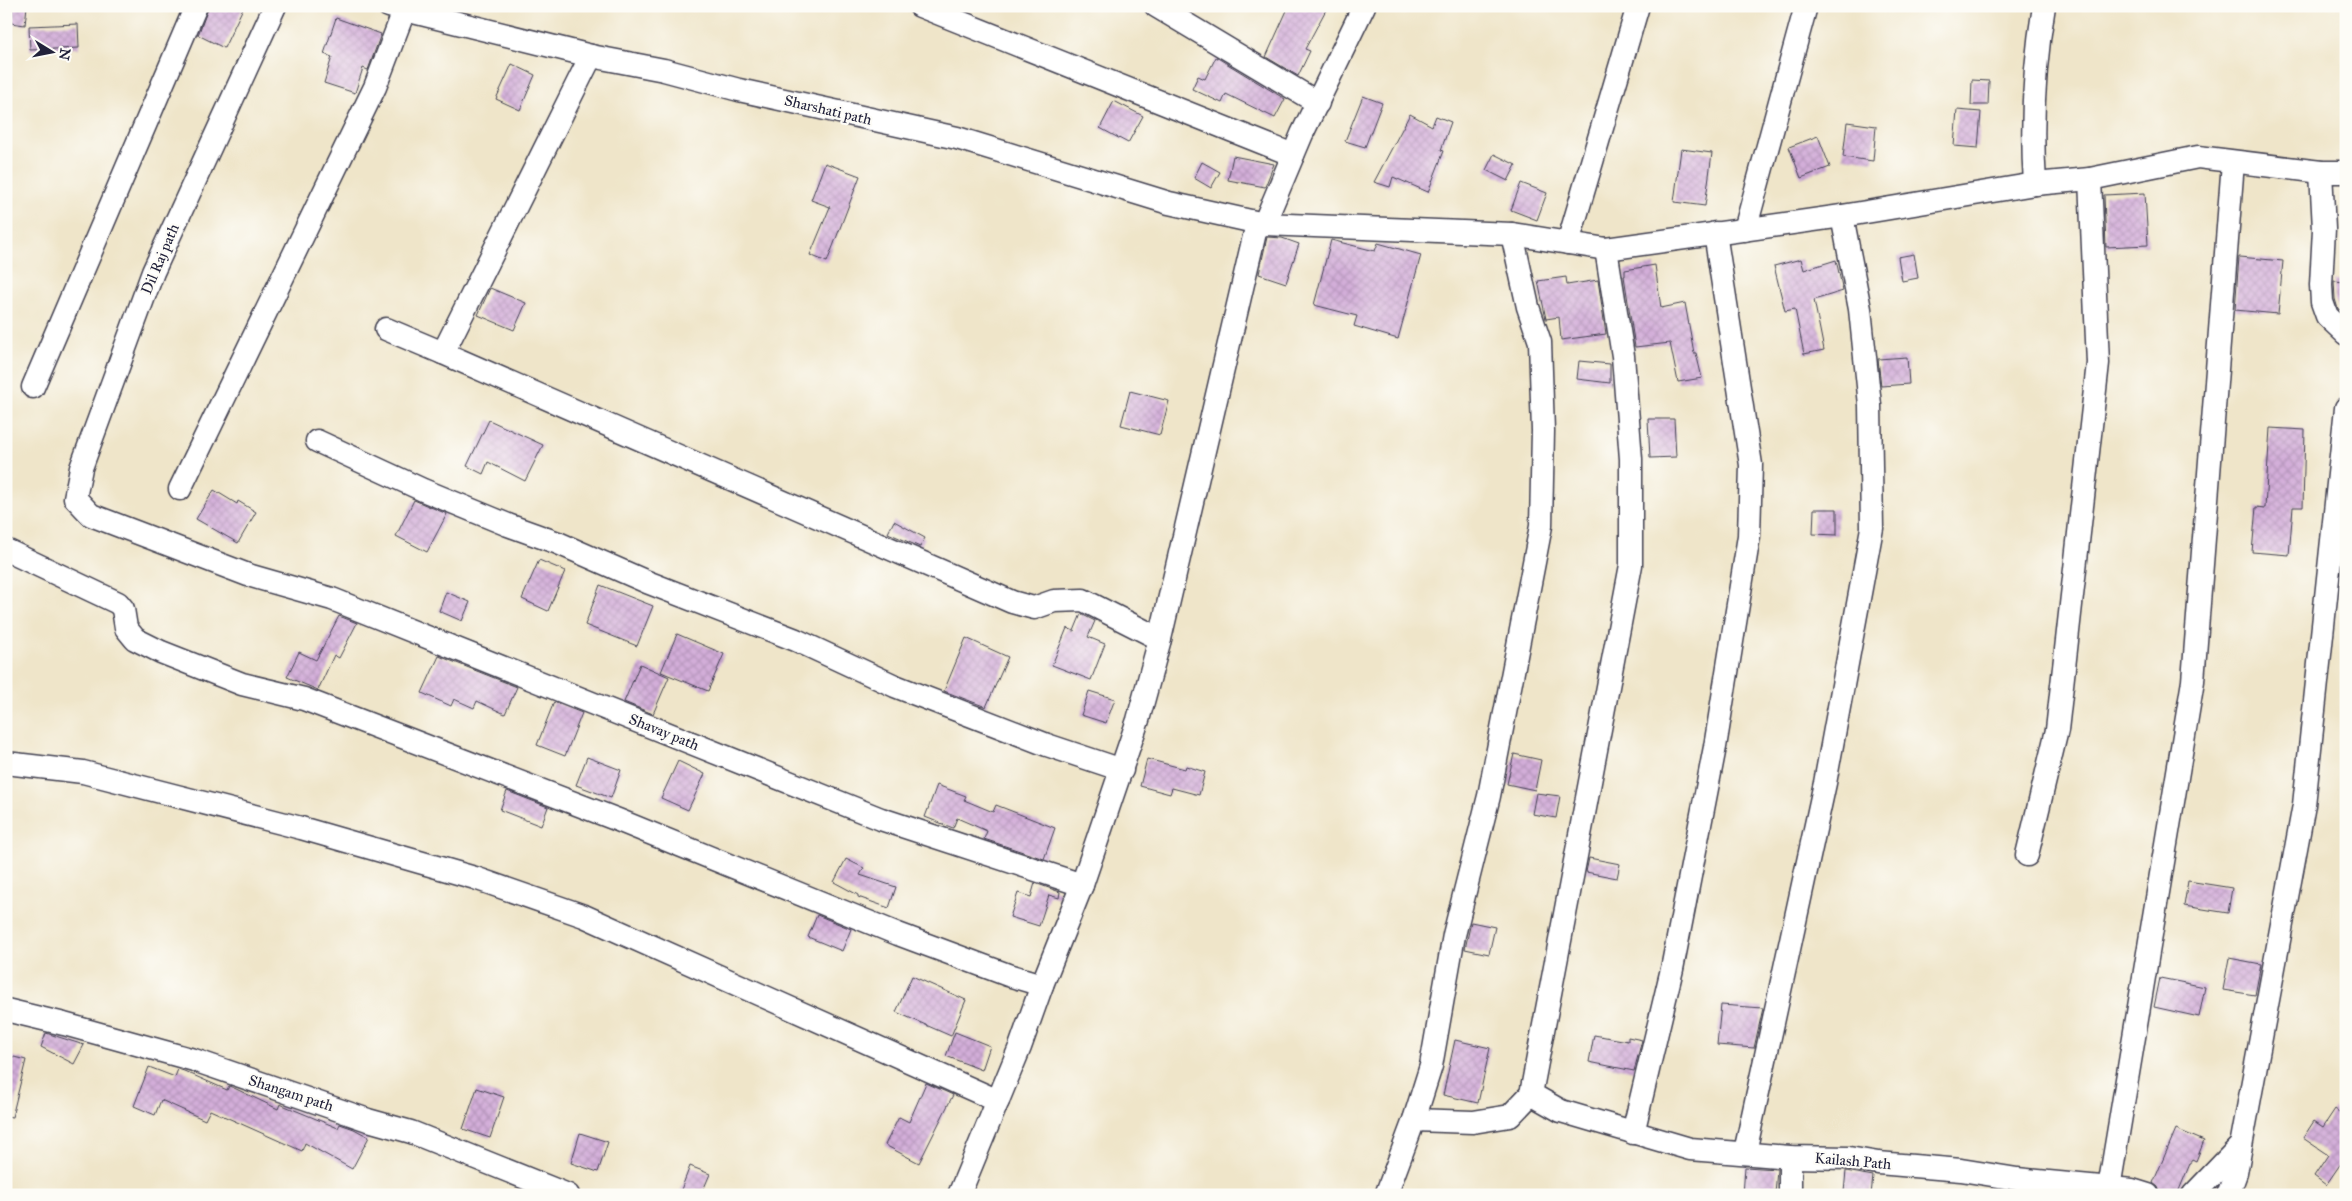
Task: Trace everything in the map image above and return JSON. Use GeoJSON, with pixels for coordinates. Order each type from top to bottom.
{"type":"FeatureCollection","features":[{"type":"Feature","properties":{"kind":"street"},"geometry":{"type":"LineString","coordinates":[[33,387],[196,6]]}},
{"type":"Feature","properties":{"kind":"street","name":"Dil Raj path"},"geometry":{"type":"LineString","coordinates":[[91,515],[75,498],[81,468],[153,272],[275,6]]}},
{"type":"Feature","properties":{"kind":"street"},"geometry":{"type":"LineString","coordinates":[[920,6],[1293,155]]}},
{"type":"Feature","properties":{"kind":"street"},"geometry":{"type":"LineString","coordinates":[[1156,6],[1318,103]]}},
{"type":"Feature","properties":{"kind":"street"},"geometry":{"type":"LineString","coordinates":[[959,1195],[998,1101],[1082,885],[1122,770],[1160,639],[1256,228],[1264,224],[1293,155],[1364,6]]}},
{"type":"Feature","properties":{"kind":"street"},"geometry":{"type":"LineString","coordinates":[[1568,243],[1638,13],[1638,6]]}},
{"type":"Feature","properties":{"kind":"street"},"geometry":{"type":"LineString","coordinates":[[1745,230],[1806,6]]}},
{"type":"Feature","properties":{"kind":"street"},"geometry":{"type":"LineString","coordinates":[[2035,184],[2032,149],[2036,74],[2044,6]]}},
{"type":"Feature","properties":{"kind":"street"},"geometry":{"type":"LineString","coordinates":[[180,489],[375,86],[396,9]]}},
{"type":"Feature","properties":{"kind":"street","name":"Sharshati path"},"geometry":{"type":"LineString","coordinates":[[396,9],[591,56],[664,70],[739,90],[957,138],[1169,203],[1264,224],[1512,234],[1606,249],[1842,216],[2035,184],[2090,179],[2198,157],[2321,172],[2346,172]]}},
{"type":"Feature","properties":{"kind":"street"},"geometry":{"type":"LineString","coordinates":[[444,353],[591,56]]}},
{"type":"Feature","properties":{"kind":"street"},"geometry":{"type":"LineString","coordinates":[[2109,1188],[2193,681],[2233,162]]}},
{"type":"Feature","properties":{"kind":"street"},"geometry":{"type":"LineString","coordinates":[[2321,172],[2324,229],[2322,302],[2327,316],[2346,334]]}},
{"type":"Feature","properties":{"kind":"street"},"geometry":{"type":"LineString","coordinates":[[2027,855],[2057,730],[2098,363],[2090,179]]}},
{"type":"Feature","properties":{"kind":"street"},"geometry":{"type":"LineString","coordinates":[[1745,1152],[1825,783],[1872,528],[1869,396],[1860,309],[1842,216]]}},
{"type":"Feature","properties":{"kind":"street"},"geometry":{"type":"LineString","coordinates":[[1633,1133],[1672,970],[1715,747],[1750,536],[1751,465],[1715,233]]}},
{"type":"Feature","properties":{"kind":"street"},"geometry":{"type":"LineString","coordinates":[[1386,1195],[1414,1120],[1431,1066],[1454,934],[1489,796],[1541,526],[1543,430],[1540,342],[1528,307],[1512,234]]}},
{"type":"Feature","properties":{"kind":"street"},"geometry":{"type":"LineString","coordinates":[[1414,1120],[1473,1122],[1510,1116],[1531,1094],[1631,565],[1631,459],[1624,365],[1606,249]]}},
{"type":"Feature","properties":{"kind":"street"},"geometry":{"type":"LineString","coordinates":[[386,329],[1012,602],[1034,608],[1054,601],[1083,600],[1160,639]]}},
{"type":"Feature","properties":{"kind":"street"},"geometry":{"type":"LineString","coordinates":[[2228,1195],[2236,1173],[2304,805],[2346,408]]}},
{"type":"Feature","properties":{"kind":"street"},"geometry":{"type":"LineString","coordinates":[[317,440],[423,490],[796,640],[895,686],[1047,745],[1122,770]]}},
{"type":"Feature","properties":{"kind":"street","name":"Shavay path"},"geometry":{"type":"LineString","coordinates":[[91,515],[248,575],[332,599],[881,819],[1082,885]]}},
{"type":"Feature","properties":{"kind":"street"},"geometry":{"type":"LineString","coordinates":[[6,550],[118,603],[123,608],[126,628],[135,639],[161,652],[242,684],[304,699],[618,820],[898,934],[1008,975],[1042,985]]}},
{"type":"Feature","properties":{"kind":"street"},"geometry":{"type":"LineString","coordinates":[[6,763],[83,772],[378,850],[516,891],[584,916],[998,1101]]}},
{"type":"Feature","properties":{"kind":"street","name":"Shangam path"},"geometry":{"type":"LineString","coordinates":[[6,1010],[194,1060],[368,1120],[411,1132],[568,1195]]}},
{"type":"Feature","properties":{"kind":"street","name":"Kailash Path"},"geometry":{"type":"LineString","coordinates":[[1531,1094],[1561,1111],[1690,1149],[1790,1157],[1849,1158],[1962,1170],[2017,1180],[2132,1190],[2148,1195]]}},
{"type":"Feature","properties":{"kind":"street"},"geometry":{"type":"LineString","coordinates":[[2193,1195],[2241,1145]]}},
{"type":"Feature","properties":{"kind":"street"},"geometry":{"type":"LineString","coordinates":[[1790,1157],[1790,1195]]}},
{"type":"Feature","properties":{"kind":"building"},"geometry":{"type":"Polygon","coordinates":[[[13,6],[27,6],[25,25],[11,23],[13,6]]]}},
{"type":"Feature","properties":{"kind":"building"},"geometry":{"type":"Polygon","coordinates":[[[209,6],[244,6],[224,48],[198,35],[209,6]]]}},
{"type":"Feature","properties":{"kind":"building"},"geometry":{"type":"Polygon","coordinates":[[[1289,6],[1328,6],[1305,49],[1310,51],[1298,76],[1266,57],[1289,6]]]}},
{"type":"Feature","properties":{"kind":"building"},"geometry":{"type":"Polygon","coordinates":[[[336,18],[381,34],[368,70],[363,68],[355,93],[324,83],[332,57],[324,54],[336,18]]]}},
{"type":"Feature","properties":{"kind":"building"},"geometry":{"type":"Polygon","coordinates":[[[78,24],[79,48],[30,50],[29,26],[78,24]]]}},
{"type":"Feature","properties":{"kind":"building"},"geometry":{"type":"Polygon","coordinates":[[[1216,57],[1285,99],[1275,118],[1226,94],[1222,103],[1192,89],[1198,76],[1205,79],[1216,57]]]}},
{"type":"Feature","properties":{"kind":"building"},"geometry":{"type":"Polygon","coordinates":[[[512,64],[535,75],[520,110],[496,99],[512,64]]]}},
{"type":"Feature","properties":{"kind":"building"},"geometry":{"type":"Polygon","coordinates":[[[1972,80],[1989,81],[1988,105],[1971,105],[1972,80]]]}},
{"type":"Feature","properties":{"kind":"building"},"geometry":{"type":"Polygon","coordinates":[[[1363,96],[1382,103],[1365,147],[1345,141],[1363,96]]]}},
{"type":"Feature","properties":{"kind":"building"},"geometry":{"type":"Polygon","coordinates":[[[1114,101],[1143,116],[1128,143],[1100,128],[1114,101]]]}},
{"type":"Feature","properties":{"kind":"building"},"geometry":{"type":"Polygon","coordinates":[[[1957,110],[1981,112],[1978,148],[1954,146],[1957,110]]]}},
{"type":"Feature","properties":{"kind":"building"},"geometry":{"type":"Polygon","coordinates":[[[1410,114],[1432,126],[1436,116],[1451,122],[1441,150],[1444,151],[1428,192],[1393,177],[1390,187],[1374,182],[1410,114]]]}},
{"type":"Feature","properties":{"kind":"building"},"geometry":{"type":"Polygon","coordinates":[[[1847,122],[1876,126],[1873,161],[1843,157],[1847,122]]]}},
{"type":"Feature","properties":{"kind":"building"},"geometry":{"type":"Polygon","coordinates":[[[1818,136],[1830,167],[1801,178],[1789,147],[1818,136]]]}},
{"type":"Feature","properties":{"kind":"building"},"geometry":{"type":"Polygon","coordinates":[[[1681,149],[1712,153],[1705,206],[1674,202],[1681,149]]]}},
{"type":"Feature","properties":{"kind":"building"},"geometry":{"type":"Polygon","coordinates":[[[1494,154],[1516,165],[1508,181],[1486,170],[1494,154]]]}},
{"type":"Feature","properties":{"kind":"building"},"geometry":{"type":"Polygon","coordinates":[[[1233,156],[1274,164],[1265,187],[1228,180],[1233,156]]]}},
{"type":"Feature","properties":{"kind":"building"},"geometry":{"type":"Polygon","coordinates":[[[1202,162],[1220,172],[1211,188],[1194,178],[1202,162]]]}},
{"type":"Feature","properties":{"kind":"building"},"geometry":{"type":"Polygon","coordinates":[[[825,163],[860,176],[827,262],[810,255],[830,207],[811,200],[825,163]]]}},
{"type":"Feature","properties":{"kind":"building"},"geometry":{"type":"Polygon","coordinates":[[[1521,183],[1547,193],[1537,220],[1511,210],[1521,183]]]}},
{"type":"Feature","properties":{"kind":"building"},"geometry":{"type":"Polygon","coordinates":[[[2145,193],[2148,245],[2106,247],[2104,195],[2145,193]]]}},
{"type":"Feature","properties":{"kind":"building"},"geometry":{"type":"Polygon","coordinates":[[[1267,237],[1282,238],[1299,244],[1286,283],[1259,274],[1267,237]]]}},
{"type":"Feature","properties":{"kind":"building"},"geometry":{"type":"Polygon","coordinates":[[[1331,240],[1375,251],[1378,243],[1421,255],[1398,339],[1354,326],[1357,316],[1314,305],[1331,240]]]}},
{"type":"Feature","properties":{"kind":"building"},"geometry":{"type":"Polygon","coordinates":[[[1914,254],[1918,278],[1902,281],[1898,257],[1914,254]]]}},
{"type":"Feature","properties":{"kind":"building"},"geometry":{"type":"Polygon","coordinates":[[[2239,257],[2283,261],[2278,314],[2235,310],[2239,257]]]}},
{"type":"Feature","properties":{"kind":"building"},"geometry":{"type":"Polygon","coordinates":[[[1801,259],[1804,270],[1836,260],[1843,291],[1814,300],[1824,350],[1804,354],[1795,309],[1785,311],[1774,266],[1801,259]]]}},
{"type":"Feature","properties":{"kind":"building"},"geometry":{"type":"Polygon","coordinates":[[[1655,265],[1661,308],[1685,303],[1694,353],[1696,353],[1702,378],[1678,382],[1670,343],[1635,347],[1624,276],[1625,270],[1655,265]]]}},
{"type":"Feature","properties":{"kind":"building"},"geometry":{"type":"Polygon","coordinates":[[[1566,277],[1567,285],[1598,280],[1606,334],[1561,340],[1559,317],[1546,319],[1538,281],[1566,277]]]}},
{"type":"Feature","properties":{"kind":"building"},"geometry":{"type":"Polygon","coordinates":[[[2334,281],[2346,282],[2346,311],[2338,309],[2335,299],[2334,281]]]}},
{"type":"Feature","properties":{"kind":"building"},"geometry":{"type":"Polygon","coordinates":[[[490,288],[526,303],[514,330],[478,315],[490,288]]]}},
{"type":"Feature","properties":{"kind":"building"},"geometry":{"type":"Polygon","coordinates":[[[1907,357],[1909,384],[1881,386],[1878,359],[1907,357]]]}},
{"type":"Feature","properties":{"kind":"building"},"geometry":{"type":"Polygon","coordinates":[[[1579,361],[1610,364],[1610,383],[1577,379],[1579,361]]]}},
{"type":"Feature","properties":{"kind":"building"},"geometry":{"type":"Polygon","coordinates":[[[1130,391],[1169,401],[1160,435],[1121,425],[1130,391]]]}},
{"type":"Feature","properties":{"kind":"building"},"geometry":{"type":"Polygon","coordinates":[[[1648,419],[1674,419],[1676,457],[1650,458],[1648,419]]]}},
{"type":"Feature","properties":{"kind":"building"},"geometry":{"type":"Polygon","coordinates":[[[489,420],[543,445],[525,481],[488,462],[483,474],[467,466],[489,420]]]}},
{"type":"Feature","properties":{"kind":"building"},"geometry":{"type":"Polygon","coordinates":[[[2270,428],[2305,430],[2303,507],[2293,507],[2289,555],[2252,552],[2256,507],[2265,508],[2270,428]]]}},
{"type":"Feature","properties":{"kind":"building"},"geometry":{"type":"Polygon","coordinates":[[[214,490],[237,504],[238,501],[256,512],[238,543],[196,519],[214,490]]]}},
{"type":"Feature","properties":{"kind":"building"},"geometry":{"type":"Polygon","coordinates":[[[414,500],[447,514],[427,552],[396,536],[414,500]]]}},
{"type":"Feature","properties":{"kind":"building"},"geometry":{"type":"Polygon","coordinates":[[[1814,509],[1837,509],[1837,535],[1813,534],[1814,509]]]}},
{"type":"Feature","properties":{"kind":"building"},"geometry":{"type":"Polygon","coordinates":[[[894,521],[925,538],[920,547],[888,533],[894,521]]]}},
{"type":"Feature","properties":{"kind":"building"},"geometry":{"type":"Polygon","coordinates":[[[539,560],[565,571],[548,611],[522,599],[539,560]]]}},
{"type":"Feature","properties":{"kind":"building"},"geometry":{"type":"Polygon","coordinates":[[[600,585],[653,606],[637,646],[585,625],[600,585]]]}},
{"type":"Feature","properties":{"kind":"building"},"geometry":{"type":"Polygon","coordinates":[[[446,592],[470,602],[462,621],[439,611],[446,592]]]}},
{"type":"Feature","properties":{"kind":"building"},"geometry":{"type":"Polygon","coordinates":[[[1081,614],[1095,621],[1088,637],[1105,644],[1091,680],[1052,665],[1067,628],[1074,631],[1081,614]]]}},
{"type":"Feature","properties":{"kind":"building"},"geometry":{"type":"Polygon","coordinates":[[[339,616],[357,623],[339,658],[334,655],[318,690],[287,677],[299,652],[316,660],[339,616]]]}},
{"type":"Feature","properties":{"kind":"building"},"geometry":{"type":"Polygon","coordinates":[[[677,634],[724,654],[708,691],[661,672],[677,634]]]}},
{"type":"Feature","properties":{"kind":"building"},"geometry":{"type":"Polygon","coordinates":[[[966,638],[1008,657],[986,707],[944,691],[966,638]]]}},
{"type":"Feature","properties":{"kind":"building"},"geometry":{"type":"Polygon","coordinates":[[[439,656],[517,687],[505,714],[477,701],[474,708],[454,699],[451,706],[422,693],[439,656]]]}},
{"type":"Feature","properties":{"kind":"building"},"geometry":{"type":"Polygon","coordinates":[[[640,664],[669,677],[653,714],[624,702],[640,664]]]}},
{"type":"Feature","properties":{"kind":"building"},"geometry":{"type":"Polygon","coordinates":[[[1089,691],[1115,699],[1106,723],[1081,715],[1089,691]]]}},
{"type":"Feature","properties":{"kind":"building"},"geometry":{"type":"Polygon","coordinates":[[[554,702],[582,713],[565,756],[537,745],[554,702]]]}},
{"type":"Feature","properties":{"kind":"building"},"geometry":{"type":"Polygon","coordinates":[[[1514,754],[1541,760],[1535,790],[1507,784],[1514,754]]]}},
{"type":"Feature","properties":{"kind":"building"},"geometry":{"type":"Polygon","coordinates":[[[587,757],[621,770],[611,798],[576,785],[587,757]]]}},
{"type":"Feature","properties":{"kind":"building"},"geometry":{"type":"Polygon","coordinates":[[[1147,759],[1185,769],[1186,766],[1205,772],[1199,795],[1172,788],[1170,794],[1140,786],[1147,759]]]}},
{"type":"Feature","properties":{"kind":"building"},"geometry":{"type":"Polygon","coordinates":[[[678,761],[705,774],[688,810],[661,798],[678,761]]]}},
{"type":"Feature","properties":{"kind":"building"},"geometry":{"type":"Polygon","coordinates":[[[937,785],[966,796],[964,800],[993,812],[996,805],[1055,828],[1044,859],[984,839],[987,831],[957,818],[953,828],[925,817],[937,785]]]}},
{"type":"Feature","properties":{"kind":"building"},"geometry":{"type":"Polygon","coordinates":[[[507,791],[548,807],[541,826],[500,810],[507,791]]]}},
{"type":"Feature","properties":{"kind":"building"},"geometry":{"type":"Polygon","coordinates":[[[1536,793],[1560,796],[1556,818],[1532,814],[1536,793]]]}},
{"type":"Feature","properties":{"kind":"building"},"geometry":{"type":"Polygon","coordinates":[[[1589,858],[1620,864],[1617,878],[1586,872],[1589,858]]]}},
{"type":"Feature","properties":{"kind":"building"},"geometry":{"type":"Polygon","coordinates":[[[846,859],[864,868],[860,875],[896,887],[889,908],[858,897],[858,895],[834,882],[846,859]]]}},
{"type":"Feature","properties":{"kind":"building"},"geometry":{"type":"Polygon","coordinates":[[[2188,881],[2232,888],[2228,913],[2184,906],[2188,881]]]}},
{"type":"Feature","properties":{"kind":"building"},"geometry":{"type":"Polygon","coordinates":[[[1035,883],[1060,892],[1059,898],[1049,895],[1039,926],[1010,917],[1018,893],[1031,897],[1035,883]]]}},
{"type":"Feature","properties":{"kind":"building"},"geometry":{"type":"Polygon","coordinates":[[[817,915],[851,929],[842,951],[808,937],[817,915]]]}},
{"type":"Feature","properties":{"kind":"building"},"geometry":{"type":"Polygon","coordinates":[[[1471,922],[1495,927],[1489,954],[1465,949],[1471,922]]]}},
{"type":"Feature","properties":{"kind":"building"},"geometry":{"type":"Polygon","coordinates":[[[2229,958],[2261,964],[2255,995],[2223,990],[2229,958]]]}},
{"type":"Feature","properties":{"kind":"building"},"geometry":{"type":"Polygon","coordinates":[[[912,976],[966,1000],[951,1036],[896,1012],[912,976]]]}},
{"type":"Feature","properties":{"kind":"building"},"geometry":{"type":"Polygon","coordinates":[[[2160,978],[2205,987],[2199,1017],[2154,1007],[2160,978]]]}},
{"type":"Feature","properties":{"kind":"building"},"geometry":{"type":"Polygon","coordinates":[[[1721,1005],[1763,1008],[1754,1048],[1717,1045],[1721,1005]]]}},
{"type":"Feature","properties":{"kind":"building"},"geometry":{"type":"Polygon","coordinates":[[[955,1032],[990,1046],[982,1070],[946,1056],[955,1032]]]}},
{"type":"Feature","properties":{"kind":"building"},"geometry":{"type":"Polygon","coordinates":[[[46,1033],[84,1045],[74,1064],[41,1047],[46,1033]]]}},
{"type":"Feature","properties":{"kind":"building"},"geometry":{"type":"Polygon","coordinates":[[[1594,1035],[1628,1041],[1628,1037],[1642,1040],[1634,1071],[1589,1062],[1594,1035]]]}},
{"type":"Feature","properties":{"kind":"building"},"geometry":{"type":"Polygon","coordinates":[[[1455,1040],[1490,1048],[1478,1103],[1443,1095],[1455,1040]]]}},
{"type":"Feature","properties":{"kind":"building"},"geometry":{"type":"Polygon","coordinates":[[[6,1055],[26,1060],[12,1117],[6,1116],[6,1055]]]}},
{"type":"Feature","properties":{"kind":"building"},"geometry":{"type":"Polygon","coordinates":[[[149,1067],[175,1077],[178,1069],[227,1090],[229,1086],[278,1109],[280,1104],[338,1128],[340,1124],[369,1137],[352,1169],[305,1143],[302,1151],[210,1110],[205,1120],[161,1100],[155,1115],[134,1106],[149,1067]]]}},
{"type":"Feature","properties":{"kind":"building"},"geometry":{"type":"Polygon","coordinates":[[[926,1083],[953,1095],[919,1163],[885,1145],[899,1117],[909,1122],[926,1083]]]}},
{"type":"Feature","properties":{"kind":"building"},"geometry":{"type":"Polygon","coordinates":[[[477,1088],[504,1097],[490,1138],[463,1129],[477,1088]]]}},
{"type":"Feature","properties":{"kind":"building"},"geometry":{"type":"Polygon","coordinates":[[[2335,1109],[2346,1117],[2346,1156],[2326,1185],[2314,1176],[2328,1155],[2303,1138],[2314,1121],[2323,1127],[2335,1109]]]}},
{"type":"Feature","properties":{"kind":"building"},"geometry":{"type":"Polygon","coordinates":[[[2176,1129],[2204,1141],[2196,1161],[2192,1159],[2177,1195],[2161,1195],[2158,1187],[2153,1183],[2176,1129]]]}},
{"type":"Feature","properties":{"kind":"building"},"geometry":{"type":"Polygon","coordinates":[[[580,1133],[608,1142],[598,1172],[571,1163],[580,1133]]]}},
{"type":"Feature","properties":{"kind":"building"},"geometry":{"type":"Polygon","coordinates":[[[690,1166],[710,1174],[701,1195],[679,1195],[690,1166]]]}},
{"type":"Feature","properties":{"kind":"building"},"geometry":{"type":"Polygon","coordinates":[[[1745,1167],[1777,1169],[1775,1195],[1743,1195],[1745,1167]]]}},
{"type":"Feature","properties":{"kind":"building"},"geometry":{"type":"Polygon","coordinates":[[[1846,1171],[1873,1176],[1871,1195],[1844,1192],[1846,1171]]]}}]}
